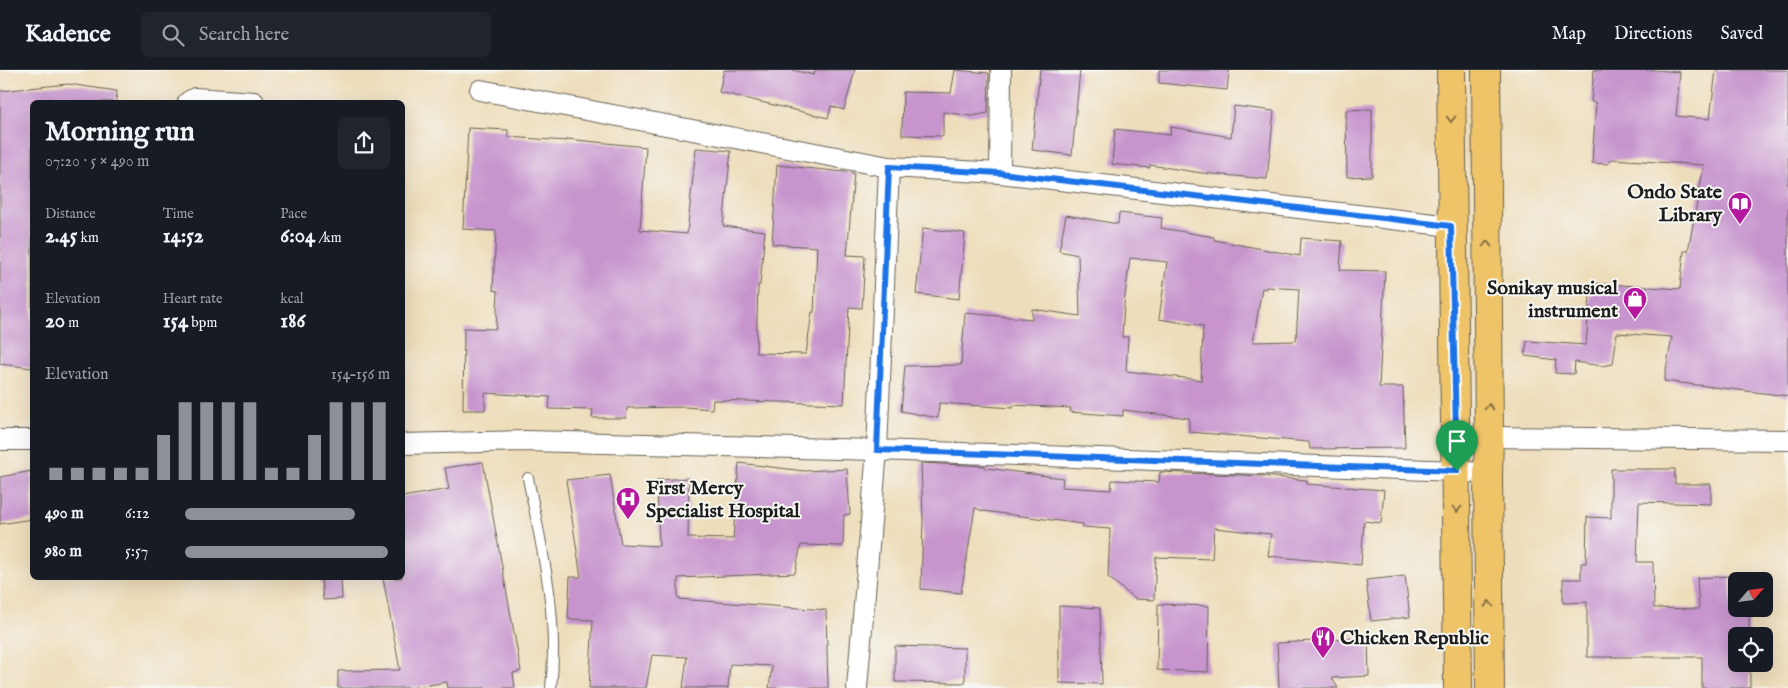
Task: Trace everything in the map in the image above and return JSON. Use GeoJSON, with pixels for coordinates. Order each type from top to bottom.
{"type":"FeatureCollection","features":[{"type":"Feature","properties":{"kind":"main road"},"geometry":{"type":"LineString","coordinates":[[1451,70],[1451,226],[1457,471],[1458,688]]}},
{"type":"Feature","properties":{"kind":"main road"},"geometry":{"type":"LineString","coordinates":[[1486,70],[1490,688]]}},
{"type":"Feature","properties":{"kind":"street"},"geometry":{"type":"LineString","coordinates":[[1000,173],[1001,70]]}},
{"type":"Feature","properties":{"kind":"street"},"geometry":{"type":"LineString","coordinates":[[480,90],[889,167],[1000,173],[1451,226]]}},
{"type":"Feature","properties":{"kind":"street"},"geometry":{"type":"LineString","coordinates":[[192,100],[195,98],[224,100]]}},
{"type":"Feature","properties":{"kind":"street"},"geometry":{"type":"LineString","coordinates":[[857,688],[877,450],[889,167]]}},
{"type":"Feature","properties":{"kind":"street"},"geometry":{"type":"LineString","coordinates":[[1489,437],[1788,440]]}},
{"type":"Feature","properties":{"kind":"street"},"geometry":{"type":"LineString","coordinates":[[0,440],[30,440]]}},
{"type":"Feature","properties":{"kind":"street"},"geometry":{"type":"LineString","coordinates":[[405,444],[527,441],[877,450],[1457,471],[1488,474]]}},
{"type":"Feature","properties":{"kind":"lane"},"geometry":{"type":"LineString","coordinates":[[528,478],[549,580],[553,615],[554,664],[551,688]]}},
{"type":"Feature","properties":{"kind":"building"},"geometry":{"type":"Polygon","coordinates":[[[724,70],[792,70],[814,75],[815,70],[855,70],[844,110],[831,106],[828,118],[719,92],[724,70]]]}},
{"type":"Feature","properties":{"kind":"building"},"geometry":{"type":"Polygon","coordinates":[[[955,70],[989,73],[988,113],[972,116],[943,112],[943,136],[902,135],[903,92],[951,93],[955,70]]]}},
{"type":"Feature","properties":{"kind":"building"},"geometry":{"type":"Polygon","coordinates":[[[1040,70],[1080,70],[1072,155],[1032,150],[1040,70]]]}},
{"type":"Feature","properties":{"kind":"building"},"geometry":{"type":"Polygon","coordinates":[[[1159,70],[1229,70],[1227,90],[1159,83],[1159,70]]]}},
{"type":"Feature","properties":{"kind":"building","name":"Ondo State Library"},"geometry":{"type":"Polygon","coordinates":[[[1594,70],[1680,72],[1676,116],[1710,119],[1716,70],[1788,70],[1788,396],[1664,381],[1672,337],[1617,333],[1613,364],[1602,366],[1575,362],[1574,374],[1555,373],[1556,360],[1525,356],[1527,341],[1586,345],[1591,283],[1680,289],[1684,251],[1688,251],[1704,165],[1611,159],[1608,164],[1592,163],[1596,103],[1591,102],[1594,70]]]}},
{"type":"Feature","properties":{"kind":"building"},"geometry":{"type":"Polygon","coordinates":[[[68,84],[117,91],[116,100],[30,100],[30,368],[0,364],[0,91],[68,84]]]}},
{"type":"Feature","properties":{"kind":"building"},"geometry":{"type":"Polygon","coordinates":[[[1234,106],[1274,111],[1267,179],[1202,173],[1150,165],[1150,168],[1112,164],[1115,129],[1170,135],[1171,127],[1231,137],[1234,106]]]}},
{"type":"Feature","properties":{"kind":"building"},"geometry":{"type":"Polygon","coordinates":[[[1372,109],[1372,176],[1347,177],[1346,110],[1372,109]]]}},
{"type":"Feature","properties":{"kind":"building"},"geometry":{"type":"Polygon","coordinates":[[[468,128],[508,130],[508,137],[567,141],[567,139],[646,147],[640,230],[687,234],[696,148],[731,151],[723,226],[765,231],[760,285],[758,285],[756,353],[806,354],[812,312],[814,312],[817,247],[772,244],[777,165],[854,173],[847,255],[865,256],[862,308],[849,307],[844,404],[713,400],[712,409],[685,407],[627,408],[626,418],[592,418],[593,410],[549,409],[550,397],[485,393],[485,410],[463,410],[464,328],[496,329],[498,291],[493,290],[496,231],[463,229],[468,128]]]}},
{"type":"Feature","properties":{"kind":"building"},"geometry":{"type":"Polygon","coordinates":[[[1119,213],[1162,218],[1161,228],[1214,237],[1214,240],[1300,256],[1301,238],[1342,241],[1340,270],[1385,271],[1379,387],[1403,387],[1405,448],[1310,449],[1309,442],[1189,432],[1189,418],[1123,410],[1123,416],[1070,412],[1071,408],[1013,405],[1013,408],[939,403],[938,418],[901,411],[905,366],[961,365],[965,313],[1032,319],[1032,309],[1080,316],[1078,255],[1059,251],[1066,215],[1118,224],[1119,213]],[[1130,258],[1122,337],[1128,337],[1126,371],[1201,380],[1203,326],[1159,319],[1167,262],[1130,258]],[[1266,287],[1266,289],[1262,288],[1253,342],[1296,341],[1299,289],[1266,287]]]}},
{"type":"Feature","properties":{"kind":"building"},"geometry":{"type":"Polygon","coordinates":[[[923,228],[965,233],[959,299],[916,294],[923,228]]]}},
{"type":"Feature","properties":{"kind":"building"},"geometry":{"type":"Polygon","coordinates":[[[483,462],[521,671],[513,673],[515,688],[448,688],[447,682],[411,688],[338,688],[338,671],[400,670],[383,580],[405,580],[405,496],[449,489],[445,468],[483,462]]]}},
{"type":"Feature","properties":{"kind":"building"},"geometry":{"type":"Polygon","coordinates":[[[739,463],[804,471],[847,469],[850,514],[844,515],[843,546],[801,545],[795,573],[678,578],[678,599],[826,610],[828,688],[769,688],[772,666],[730,664],[728,688],[683,688],[687,657],[652,655],[646,688],[589,688],[593,620],[568,619],[570,577],[581,577],[566,480],[610,475],[621,544],[659,546],[657,480],[689,478],[688,538],[733,539],[739,463]]]}},
{"type":"Feature","properties":{"kind":"building"},"geometry":{"type":"Polygon","coordinates":[[[921,463],[985,466],[985,468],[1063,478],[1062,487],[1111,490],[1112,480],[1159,482],[1160,472],[1263,476],[1307,480],[1307,484],[1384,490],[1381,523],[1364,521],[1361,565],[1268,556],[1271,534],[1214,528],[1212,559],[1156,557],[1154,600],[1135,599],[1108,577],[1110,529],[1083,527],[1083,524],[983,511],[975,508],[961,593],[921,589],[923,520],[921,463]]]}},
{"type":"Feature","properties":{"kind":"building"},"geometry":{"type":"Polygon","coordinates":[[[1611,469],[1675,469],[1675,484],[1711,484],[1711,504],[1639,502],[1637,562],[1653,562],[1654,608],[1699,609],[1697,578],[1728,576],[1728,618],[1749,618],[1749,627],[1728,627],[1728,672],[1750,672],[1750,688],[1702,688],[1702,657],[1587,657],[1587,602],[1563,603],[1563,579],[1581,579],[1581,563],[1586,563],[1587,517],[1611,518],[1611,469]]]}},
{"type":"Feature","properties":{"kind":"building"},"geometry":{"type":"Polygon","coordinates":[[[30,471],[30,519],[0,524],[0,477],[30,471]]]}},
{"type":"Feature","properties":{"kind":"building"},"geometry":{"type":"Polygon","coordinates":[[[1405,576],[1410,617],[1371,621],[1366,580],[1405,576]]]}},
{"type":"Feature","properties":{"kind":"building"},"geometry":{"type":"Polygon","coordinates":[[[321,580],[341,580],[342,599],[323,600],[321,580]]]}},
{"type":"Feature","properties":{"kind":"building"},"geometry":{"type":"Polygon","coordinates":[[[1158,604],[1209,606],[1208,672],[1157,670],[1158,604]]]}},
{"type":"Feature","properties":{"kind":"building"},"geometry":{"type":"Polygon","coordinates":[[[1059,606],[1100,608],[1102,684],[1059,683],[1059,606]]]}},
{"type":"Feature","properties":{"kind":"building","name":"Chicken Republic"},"geometry":{"type":"Polygon","coordinates":[[[1368,638],[1369,676],[1332,678],[1338,688],[1279,688],[1277,643],[1368,638]]]}},
{"type":"Feature","properties":{"kind":"building"},"geometry":{"type":"Polygon","coordinates":[[[895,646],[965,648],[965,683],[895,682],[895,646]]]}},
{"type":"Feature","properties":{"kind":"place","name":"Ondo State Library"},"geometry":{"type":"Point","coordinates":[1740,225]}},
{"type":"Feature","properties":{"kind":"place","name":"Sonikay musical instrument"},"geometry":{"type":"Point","coordinates":[1635,320]}},
{"type":"Feature","properties":{"kind":"place","name":"First Mercy Specialist Hospital"},"geometry":{"type":"Point","coordinates":[628,520]}},
{"type":"Feature","properties":{"kind":"place","name":"Chicken Republic"},"geometry":{"type":"Point","coordinates":[1323,659]}},
{"type":"Feature","properties":{"kind":"route"},"geometry":{"type":"LineString","coordinates":[[889,167],[1000,173],[1451,226],[1457,471],[877,450],[889,167]]}}]}
